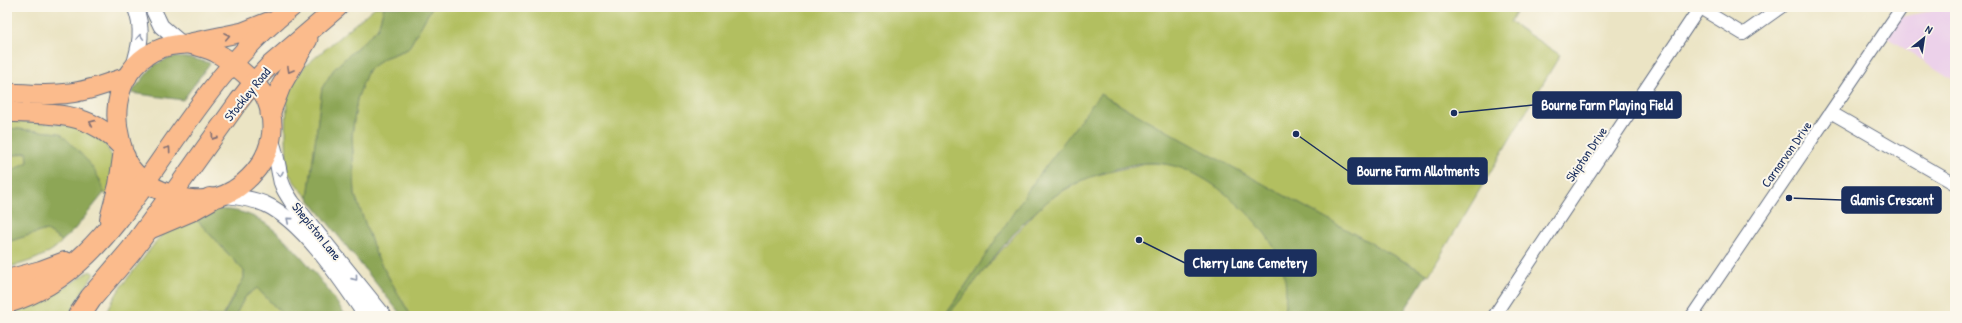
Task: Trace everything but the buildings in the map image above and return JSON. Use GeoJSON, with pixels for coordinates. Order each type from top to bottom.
{"type":"FeatureCollection","features":[{"type":"Feature","properties":{"kind":"highway"},"geometry":{"type":"LineString","coordinates":[[106,234],[115,207],[123,152]]}},
{"type":"Feature","properties":{"kind":"highway"},"geometry":{"type":"LineString","coordinates":[[7,302],[27,296],[50,284],[68,272],[106,234],[146,181]]}},
{"type":"Feature","properties":{"kind":"highway"},"geometry":{"type":"LineString","coordinates":[[80,316],[100,287],[131,251],[172,195]]}},
{"type":"Feature","properties":{"kind":"highway"},"geometry":{"type":"LineString","coordinates":[[148,229],[217,197]]}},
{"type":"Feature","properties":{"kind":"highway"},"geometry":{"type":"LineString","coordinates":[[96,316],[122,273],[131,251]]}},
{"type":"Feature","properties":{"kind":"highway"},"geometry":{"type":"LineString","coordinates":[[7,281],[41,272],[83,257]]}},
{"type":"Feature","properties":{"kind":"main road","name":"Stockley Road"},"geometry":{"type":"LineString","coordinates":[[172,195],[239,100],[253,83],[269,66],[338,7]]}},
{"type":"Feature","properties":{"kind":"main road"},"geometry":{"type":"LineString","coordinates":[[185,44],[212,51],[231,64],[253,83],[267,100],[270,114],[270,136],[267,152],[257,170],[247,181],[217,197],[192,200],[172,195],[161,191],[146,181],[129,166],[123,152],[115,123],[120,91],[130,72],[143,58],[155,51],[185,44],[243,32],[271,20],[289,9]]}},
{"type":"Feature","properties":{"kind":"main road"},"geometry":{"type":"LineString","coordinates":[[146,181],[210,90],[231,64],[261,33],[289,9]]}},
{"type":"Feature","properties":{"kind":"main road"},"geometry":{"type":"LineString","coordinates":[[270,114],[281,86],[317,24]]}},
{"type":"Feature","properties":{"kind":"main road"},"geometry":{"type":"LineString","coordinates":[[7,93],[51,95],[88,90],[130,72]]}},
{"type":"Feature","properties":{"kind":"main road"},"geometry":{"type":"LineString","coordinates":[[7,112],[71,117],[87,121],[102,128],[123,152]]}},
{"type":"Feature","properties":{"kind":"street"},"geometry":{"type":"LineString","coordinates":[[130,72],[141,38],[140,20],[135,7]]}},
{"type":"Feature","properties":{"kind":"street"},"geometry":{"type":"LineString","coordinates":[[152,7],[161,26],[185,44]]}},
{"type":"Feature","properties":{"kind":"street"},"geometry":{"type":"LineString","coordinates":[[1700,8],[1743,34],[1781,7]]}},
{"type":"Feature","properties":{"kind":"street","name":"Carnarvon Drive"},"geometry":{"type":"LineString","coordinates":[[1692,316],[1832,113],[1902,7]]}},
{"type":"Feature","properties":{"kind":"street","name":"Skipton Drive"},"geometry":{"type":"LineString","coordinates":[[1494,316],[1700,8]]}},
{"type":"Feature","properties":{"kind":"street"},"geometry":{"type":"LineString","coordinates":[[1832,113],[1955,184]]}},
{"type":"Feature","properties":{"kind":"street","name":"Shepiston Lane"},"geometry":{"type":"LineString","coordinates":[[270,136],[276,151],[280,177],[284,189],[292,202],[384,316]]}},
{"type":"Feature","properties":{"kind":"street","name":"Shepiston Lane"},"geometry":{"type":"LineString","coordinates":[[217,197],[240,197],[265,204],[290,220],[329,266],[366,316]]}},
{"type":"Feature","properties":{"kind":"shaded area"},"geometry":{"type":"Polygon","coordinates":[[[1955,7],[1955,81],[1886,37],[1901,17],[1955,7]]]}},
{"type":"Feature","properties":{"kind":"green space"},"geometry":{"type":"Polygon","coordinates":[[[375,7],[384,7],[378,28],[334,69],[322,88],[308,198],[287,171],[287,98],[294,81],[304,67],[375,7]]]}},
{"type":"Feature","properties":{"kind":"green space"},"geometry":{"type":"Polygon","coordinates":[[[384,7],[432,7],[408,49],[384,58],[368,70],[357,99],[352,135],[355,195],[377,257],[411,316],[402,316],[308,198],[322,88],[334,69],[378,28],[384,7]]]}},
{"type":"Feature","properties":{"kind":"green space"},"geometry":{"type":"Polygon","coordinates":[[[432,7],[1519,7],[1510,22],[1560,55],[1429,275],[1100,95],[944,316],[411,316],[377,257],[355,195],[352,135],[357,99],[368,70],[384,58],[408,49],[432,7]]]}},
{"type":"Feature","properties":{"kind":"green space"},"geometry":{"type":"Polygon","coordinates":[[[172,57],[191,58],[210,63],[183,100],[131,93],[154,65],[172,57]]]}},
{"type":"Feature","properties":{"kind":"green space"},"geometry":{"type":"Polygon","coordinates":[[[1100,94],[1427,274],[1401,316],[1283,316],[1286,300],[1284,272],[1273,246],[1256,223],[1245,211],[1213,184],[1175,166],[1161,163],[1147,163],[1128,166],[1091,177],[1065,189],[1049,200],[1016,231],[959,302],[947,316],[944,316],[1031,186],[1100,94]]]}},
{"type":"Feature","properties":{"kind":"green space"},"geometry":{"type":"Polygon","coordinates":[[[7,120],[70,125],[85,128],[104,141],[115,162],[110,197],[104,193],[101,181],[60,133],[7,128],[7,120]]]}},
{"type":"Feature","properties":{"kind":"green space"},"geometry":{"type":"Polygon","coordinates":[[[7,128],[60,133],[80,153],[97,175],[104,193],[74,230],[62,241],[46,230],[7,242],[7,173],[28,162],[27,152],[16,155],[7,153],[7,128]]]}},
{"type":"Feature","properties":{"kind":"green space"},"geometry":{"type":"Polygon","coordinates":[[[28,152],[28,162],[7,173],[7,153],[16,155],[28,152]]]}},
{"type":"Feature","properties":{"kind":"green space"},"geometry":{"type":"Polygon","coordinates":[[[1146,163],[1175,166],[1200,176],[1231,198],[1260,226],[1280,258],[1285,274],[1287,290],[1283,316],[947,316],[990,263],[1041,206],[1059,193],[1089,177],[1146,163]]]}},
{"type":"Feature","properties":{"kind":"green space"},"geometry":{"type":"Polygon","coordinates":[[[218,209],[245,213],[267,224],[305,261],[317,275],[346,316],[284,316],[257,288],[245,297],[235,316],[223,316],[244,278],[244,271],[195,218],[205,210],[218,209]]]}},
{"type":"Feature","properties":{"kind":"green space"},"geometry":{"type":"Polygon","coordinates":[[[195,218],[244,271],[244,278],[222,316],[104,316],[120,288],[163,233],[195,218]]]}},
{"type":"Feature","properties":{"kind":"green space"},"geometry":{"type":"Polygon","coordinates":[[[46,230],[62,241],[58,246],[37,258],[7,267],[7,242],[46,230]]]}},
{"type":"Feature","properties":{"kind":"green space"},"geometry":{"type":"Polygon","coordinates":[[[90,271],[94,274],[78,299],[70,316],[7,316],[7,310],[50,295],[90,271]]]}},
{"type":"Feature","properties":{"kind":"green space"},"geometry":{"type":"Polygon","coordinates":[[[257,288],[284,316],[235,316],[245,297],[257,288]]]}},
{"type":"Feature","properties":{"kind":"place","name":"Bourne Farm Playing Field"},"geometry":{"type":"Point","coordinates":[1454,113]}},
{"type":"Feature","properties":{"kind":"place","name":"Bourne Farm Allotments"},"geometry":{"type":"Point","coordinates":[1296,134]}},
{"type":"Feature","properties":{"kind":"place","name":"Glamis Crescent"},"geometry":{"type":"Point","coordinates":[1789,198]}},
{"type":"Feature","properties":{"kind":"place","name":"Cherry Lane Cemetery"},"geometry":{"type":"Point","coordinates":[1139,240]}}]}
